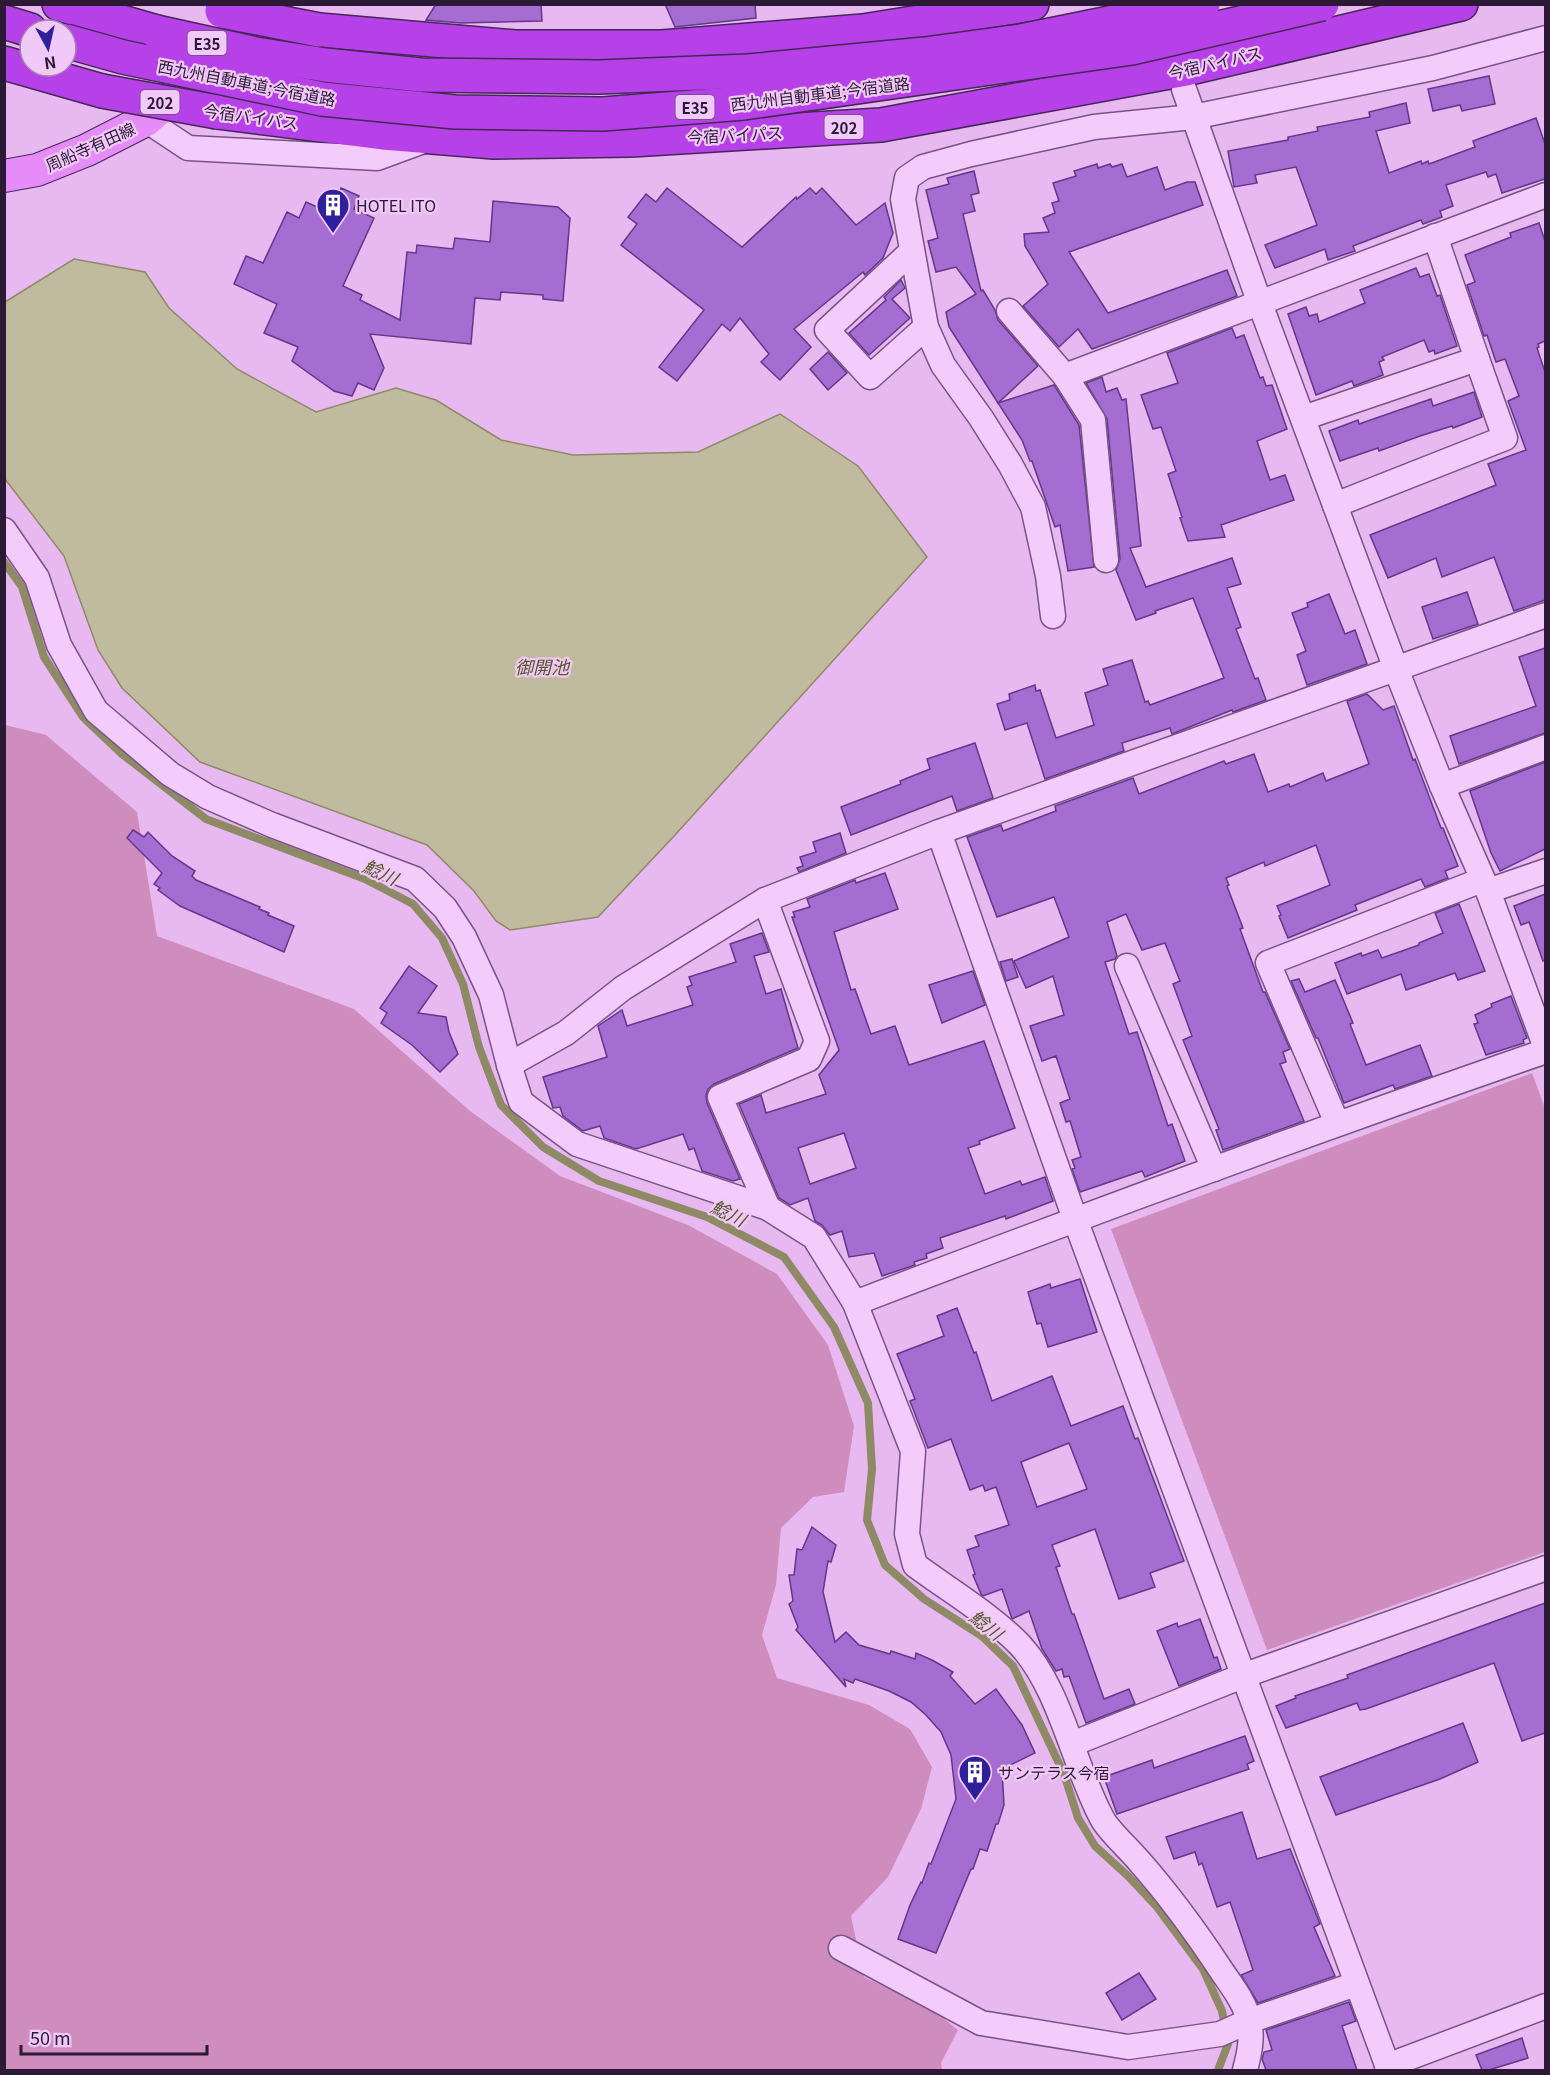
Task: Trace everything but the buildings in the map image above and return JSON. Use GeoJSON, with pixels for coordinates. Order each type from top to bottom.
{"type":"FeatureCollection","features":[{"type":"Feature","properties":{"kind":"highway","name":"西九州自動車道;今宿道路"},"geometry":{"type":"LineString","coordinates":[[59,4],[157,32],[256,54],[325,65],[421,75],[599,77],[748,71],[925,54],[1021,40],[1203,4]]}},
{"type":"Feature","properties":{"kind":"highway"},"geometry":{"type":"LineString","coordinates":[[212,8],[320,30],[515,47],[662,47],[863,31],[1032,4]]}},
{"type":"Feature","properties":{"kind":"highway"},"geometry":{"type":"LineString","coordinates":[[1021,40],[1148,4]]}},
{"type":"Feature","properties":{"kind":"highway","name":"西九州自動車道;今宿道路"},"geometry":{"type":"LineString","coordinates":[[78,44],[123,57],[322,99],[455,112],[603,114],[744,103],[1132,48],[1322,4]]}},
{"type":"Feature","properties":{"kind":"highway","name":"今宿バイパス"},"geometry":{"type":"LineString","coordinates":[[4,63],[102,91],[217,112],[383,133],[494,142],[631,140],[881,125],[1186,69],[1461,4]]}},
{"type":"Feature","properties":{"kind":"main road","name":"周船寺有田線"},"geometry":{"type":"LineString","coordinates":[[4,177],[37,170],[67,158],[146,120],[276,4]]}},
{"type":"Feature","properties":{"kind":"street"},"geometry":{"type":"LineString","coordinates":[[1053,616],[1033,507],[1010,464],[981,418],[943,365],[926,327],[903,200],[907,178],[924,167],[971,154],[1094,127],[1193,117],[1433,68],[1545,38]]}},
{"type":"Feature","properties":{"kind":"street"},"geometry":{"type":"LineString","coordinates":[[855,1303],[1075,1219],[1545,1049],[1485,885],[1442,786],[1396,669],[1259,301],[1184,89]]}},
{"type":"Feature","properties":{"kind":"street"},"geometry":{"type":"LineString","coordinates":[[146,120],[188,148],[377,158],[434,137]]}},
{"type":"Feature","properties":{"kind":"street"},"geometry":{"type":"LineString","coordinates":[[1065,376],[1545,195]]}},
{"type":"Feature","properties":{"kind":"street"},"geometry":{"type":"LineString","coordinates":[[1335,505],[1505,438],[1435,236]]}},
{"type":"Feature","properties":{"kind":"street"},"geometry":{"type":"LineString","coordinates":[[912,251],[827,330],[870,377],[926,327]]}},
{"type":"Feature","properties":{"kind":"street"},"geometry":{"type":"LineString","coordinates":[[1009,311],[1065,376],[1092,420],[1106,560]]}},
{"type":"Feature","properties":{"kind":"street"},"geometry":{"type":"LineString","coordinates":[[1303,418],[1477,358]]}},
{"type":"Feature","properties":{"kind":"street"},"geometry":{"type":"LineString","coordinates":[[4,530],[37,578],[59,645],[96,711],[104,718],[170,774],[208,797],[272,825],[416,879],[445,908],[464,937],[491,995],[521,1102],[577,1144],[768,1208],[814,1237],[855,1303],[913,1451],[907,1534],[915,1565],[991,1619],[1021,1646],[1042,1677],[1072,1744],[1090,1795],[1105,1823],[1151,1875],[1192,1927],[1238,1995],[1249,2021],[1250,2048],[1245,2070]]}},
{"type":"Feature","properties":{"kind":"street"},"geometry":{"type":"LineString","coordinates":[[509,1065],[566,1033],[623,988],[765,900],[939,832],[1545,615]]}},
{"type":"Feature","properties":{"kind":"street"},"geometry":{"type":"LineString","coordinates":[[1442,786],[1545,747]]}},
{"type":"Feature","properties":{"kind":"street"},"geometry":{"type":"LineString","coordinates":[[939,832],[1075,1219],[1388,2068],[1545,2006]]}},
{"type":"Feature","properties":{"kind":"street"},"geometry":{"type":"LineString","coordinates":[[1337,1123],[1269,963],[1485,885],[1545,871]]}},
{"type":"Feature","properties":{"kind":"street"},"geometry":{"type":"LineString","coordinates":[[765,900],[817,1041],[808,1059],[720,1097],[768,1208]]}},
{"type":"Feature","properties":{"kind":"street"},"geometry":{"type":"LineString","coordinates":[[1127,966],[1214,1169]]}},
{"type":"Feature","properties":{"kind":"street"},"geometry":{"type":"LineString","coordinates":[[1072,1744],[1245,1675],[1545,1568]]}},
{"type":"Feature","properties":{"kind":"street"},"geometry":{"type":"LineString","coordinates":[[841,1948],[981,2023],[1128,2047],[1220,2034],[1249,2021],[1356,1984]]}},
{"type":"Feature","properties":{"kind":"shaded area"},"geometry":{"type":"Polygon","coordinates":[[[5,725],[46,735],[137,812],[157,936],[354,1009],[470,1111],[560,1176],[688,1225],[777,1274],[828,1345],[854,1426],[844,1492],[813,1497],[781,1528],[776,1585],[762,1635],[777,1678],[869,1705],[910,1729],[932,1767],[921,1809],[888,1877],[851,1916],[864,1977],[932,2009],[958,2030],[941,2063],[942,2070],[5,2070],[5,725]]]}},
{"type":"Feature","properties":{"kind":"shaded area"},"geometry":{"type":"Polygon","coordinates":[[[1532,1073],[1546,1111],[1545,1552],[1267,1650],[1111,1229],[1532,1073]]]}},
{"type":"Feature","properties":{"kind":"water","name":"御開池"},"geometry":{"type":"Polygon","coordinates":[[[74,259],[145,272],[169,308],[237,369],[316,412],[396,388],[436,400],[501,440],[573,455],[698,452],[780,414],[858,466],[927,557],[598,917],[510,930],[496,921],[474,891],[427,845],[200,762],[122,688],[98,650],[64,556],[5,479],[5,302],[74,259]]]}},
{"type":"Feature","properties":{"kind":"waterway","name":"鯰川"},"geometry":{"type":"LineString","coordinates":[[4,562],[22,587],[44,657],[83,717],[122,754],[206,819],[365,879],[413,904],[442,938],[463,984],[479,1047],[501,1105],[543,1147],[599,1181],[707,1217],[784,1257],[834,1327],[868,1403],[872,1469],[867,1520],[885,1565],[924,1599],[983,1637],[1013,1666],[1064,1774],[1078,1818],[1095,1846],[1157,1907],[1203,1969],[1222,2011],[1228,2044],[1218,2070]]}},
{"type":"Feature","properties":{"kind":"place","name":"HOTEL ITO"},"geometry":{"type":"Point","coordinates":[333,234]}},
{"type":"Feature","properties":{"kind":"place","name":"サンテラス今宿"},"geometry":{"type":"Point","coordinates":[975,1801]}}]}
